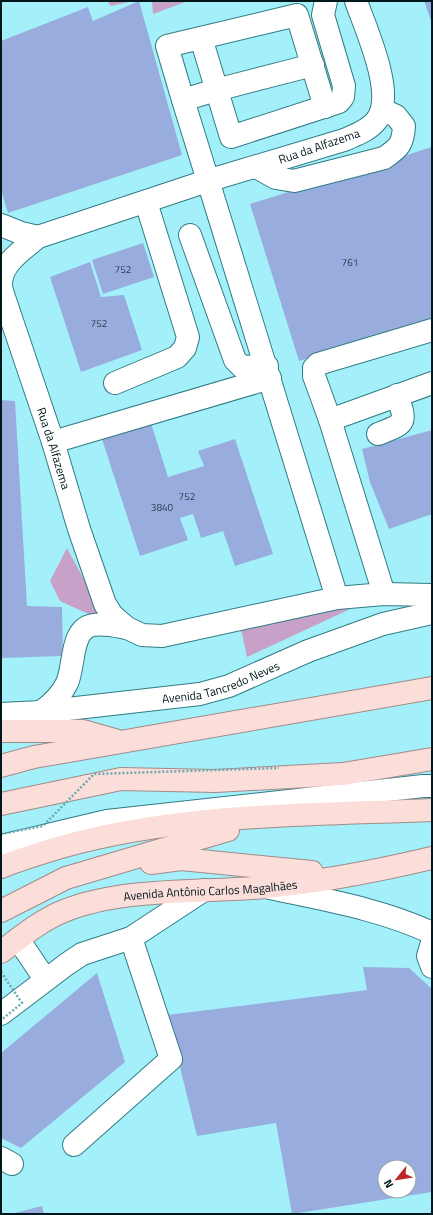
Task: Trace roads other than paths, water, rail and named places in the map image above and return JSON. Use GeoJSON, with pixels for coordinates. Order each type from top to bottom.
{"type":"FeatureCollection","features":[{"type":"Feature","properties":{"kind":"main road"},"geometry":{"type":"LineString","coordinates":[[1,766],[34,757],[432,688]]}},
{"type":"Feature","properties":{"kind":"main road"},"geometry":{"type":"LineString","coordinates":[[1,731],[83,731],[120,742]]}},
{"type":"Feature","properties":{"kind":"main road"},"geometry":{"type":"LineString","coordinates":[[1,804],[121,779],[216,781],[343,774],[432,759]]}},
{"type":"Feature","properties":{"kind":"main road"},"geometry":{"type":"LineString","coordinates":[[1,867],[26,858],[122,832],[188,823],[283,815],[432,810]]}},
{"type":"Feature","properties":{"kind":"main road"},"geometry":{"type":"LineString","coordinates":[[1,911],[66,878],[283,815]]}},
{"type":"Feature","properties":{"kind":"main road","name":"Avenida Antônio Carlos Magalhães"},"geometry":{"type":"LineString","coordinates":[[1,952],[18,939],[64,911],[92,901],[123,896],[265,887],[362,874],[432,858]]}},
{"type":"Feature","properties":{"kind":"main road"},"geometry":{"type":"LineString","coordinates":[[110,864],[138,864],[181,859],[250,867],[362,874]]}},
{"type":"Feature","properties":{"kind":"street"},"geometry":{"type":"LineString","coordinates":[[201,38],[231,137],[339,102],[343,97],[344,86],[323,15],[326,1]]}},
{"type":"Feature","properties":{"kind":"street"},"geometry":{"type":"LineString","coordinates":[[256,167],[276,178],[294,181],[384,158],[396,150],[403,140],[404,126],[396,116],[383,110],[385,97],[382,80],[356,1]]}},
{"type":"Feature","properties":{"kind":"street"},"geometry":{"type":"LineString","coordinates":[[325,107],[297,15],[167,46],[207,181],[269,372],[337,598]]}},
{"type":"Feature","properties":{"kind":"street"},"geometry":{"type":"LineString","coordinates":[[183,100],[312,65]]}},
{"type":"Feature","properties":{"kind":"street","name":"Rua da Alfazema"},"geometry":{"type":"LineString","coordinates":[[383,110],[376,122],[357,134],[256,167],[207,181],[38,237],[16,255],[6,267],[1,284],[53,442],[98,588],[112,615],[127,628],[142,634],[162,636],[337,598],[384,594],[432,595]]}},
{"type":"Feature","properties":{"kind":"street"},"geometry":{"type":"LineString","coordinates":[[115,383],[177,357],[185,348],[188,337],[146,202]]}},
{"type":"Feature","properties":{"kind":"street"},"geometry":{"type":"LineString","coordinates":[[1,225],[21,233],[38,237]]}},
{"type":"Feature","properties":{"kind":"street"},"geometry":{"type":"LineString","coordinates":[[190,235],[234,360],[242,367],[269,372]]}},
{"type":"Feature","properties":{"kind":"street"},"geometry":{"type":"LineString","coordinates":[[384,594],[330,420],[314,376],[314,368],[318,364],[432,330]]}},
{"type":"Feature","properties":{"kind":"street"},"geometry":{"type":"LineString","coordinates":[[53,442],[269,372]]}},
{"type":"Feature","properties":{"kind":"street"},"geometry":{"type":"LineString","coordinates":[[330,420],[432,383]]}},
{"type":"Feature","properties":{"kind":"street"},"geometry":{"type":"LineString","coordinates":[[378,434],[400,425],[403,420],[404,415],[397,395]]}},
{"type":"Feature","properties":{"kind":"street","name":"Avenida Tancredo Neves"},"geometry":{"type":"LineString","coordinates":[[1,714],[41,712],[200,694],[229,686],[308,651],[383,624],[432,613]]}},
{"type":"Feature","properties":{"kind":"street"},"geometry":{"type":"LineString","coordinates":[[41,712],[54,702],[68,682],[77,640],[83,629],[92,625],[104,624],[127,628]]}},
{"type":"Feature","properties":{"kind":"street"},"geometry":{"type":"LineString","coordinates":[[1,846],[107,821],[429,785]]}},
{"type":"Feature","properties":{"kind":"street"},"geometry":{"type":"LineString","coordinates":[[265,887],[373,910],[407,921],[432,933]]}},
{"type":"Feature","properties":{"kind":"street"},"geometry":{"type":"LineString","coordinates":[[1,1014],[45,979],[82,954],[131,938],[204,890]]}},
{"type":"Feature","properties":{"kind":"street"},"geometry":{"type":"LineString","coordinates":[[74,1145],[171,1060],[131,938]]}},
{"type":"Feature","properties":{"kind":"street"},"geometry":{"type":"LineString","coordinates":[[18,939],[45,979]]}},
{"type":"Feature","properties":{"kind":"street"},"geometry":{"type":"LineString","coordinates":[[432,943],[428,956],[432,967]]}}]}
